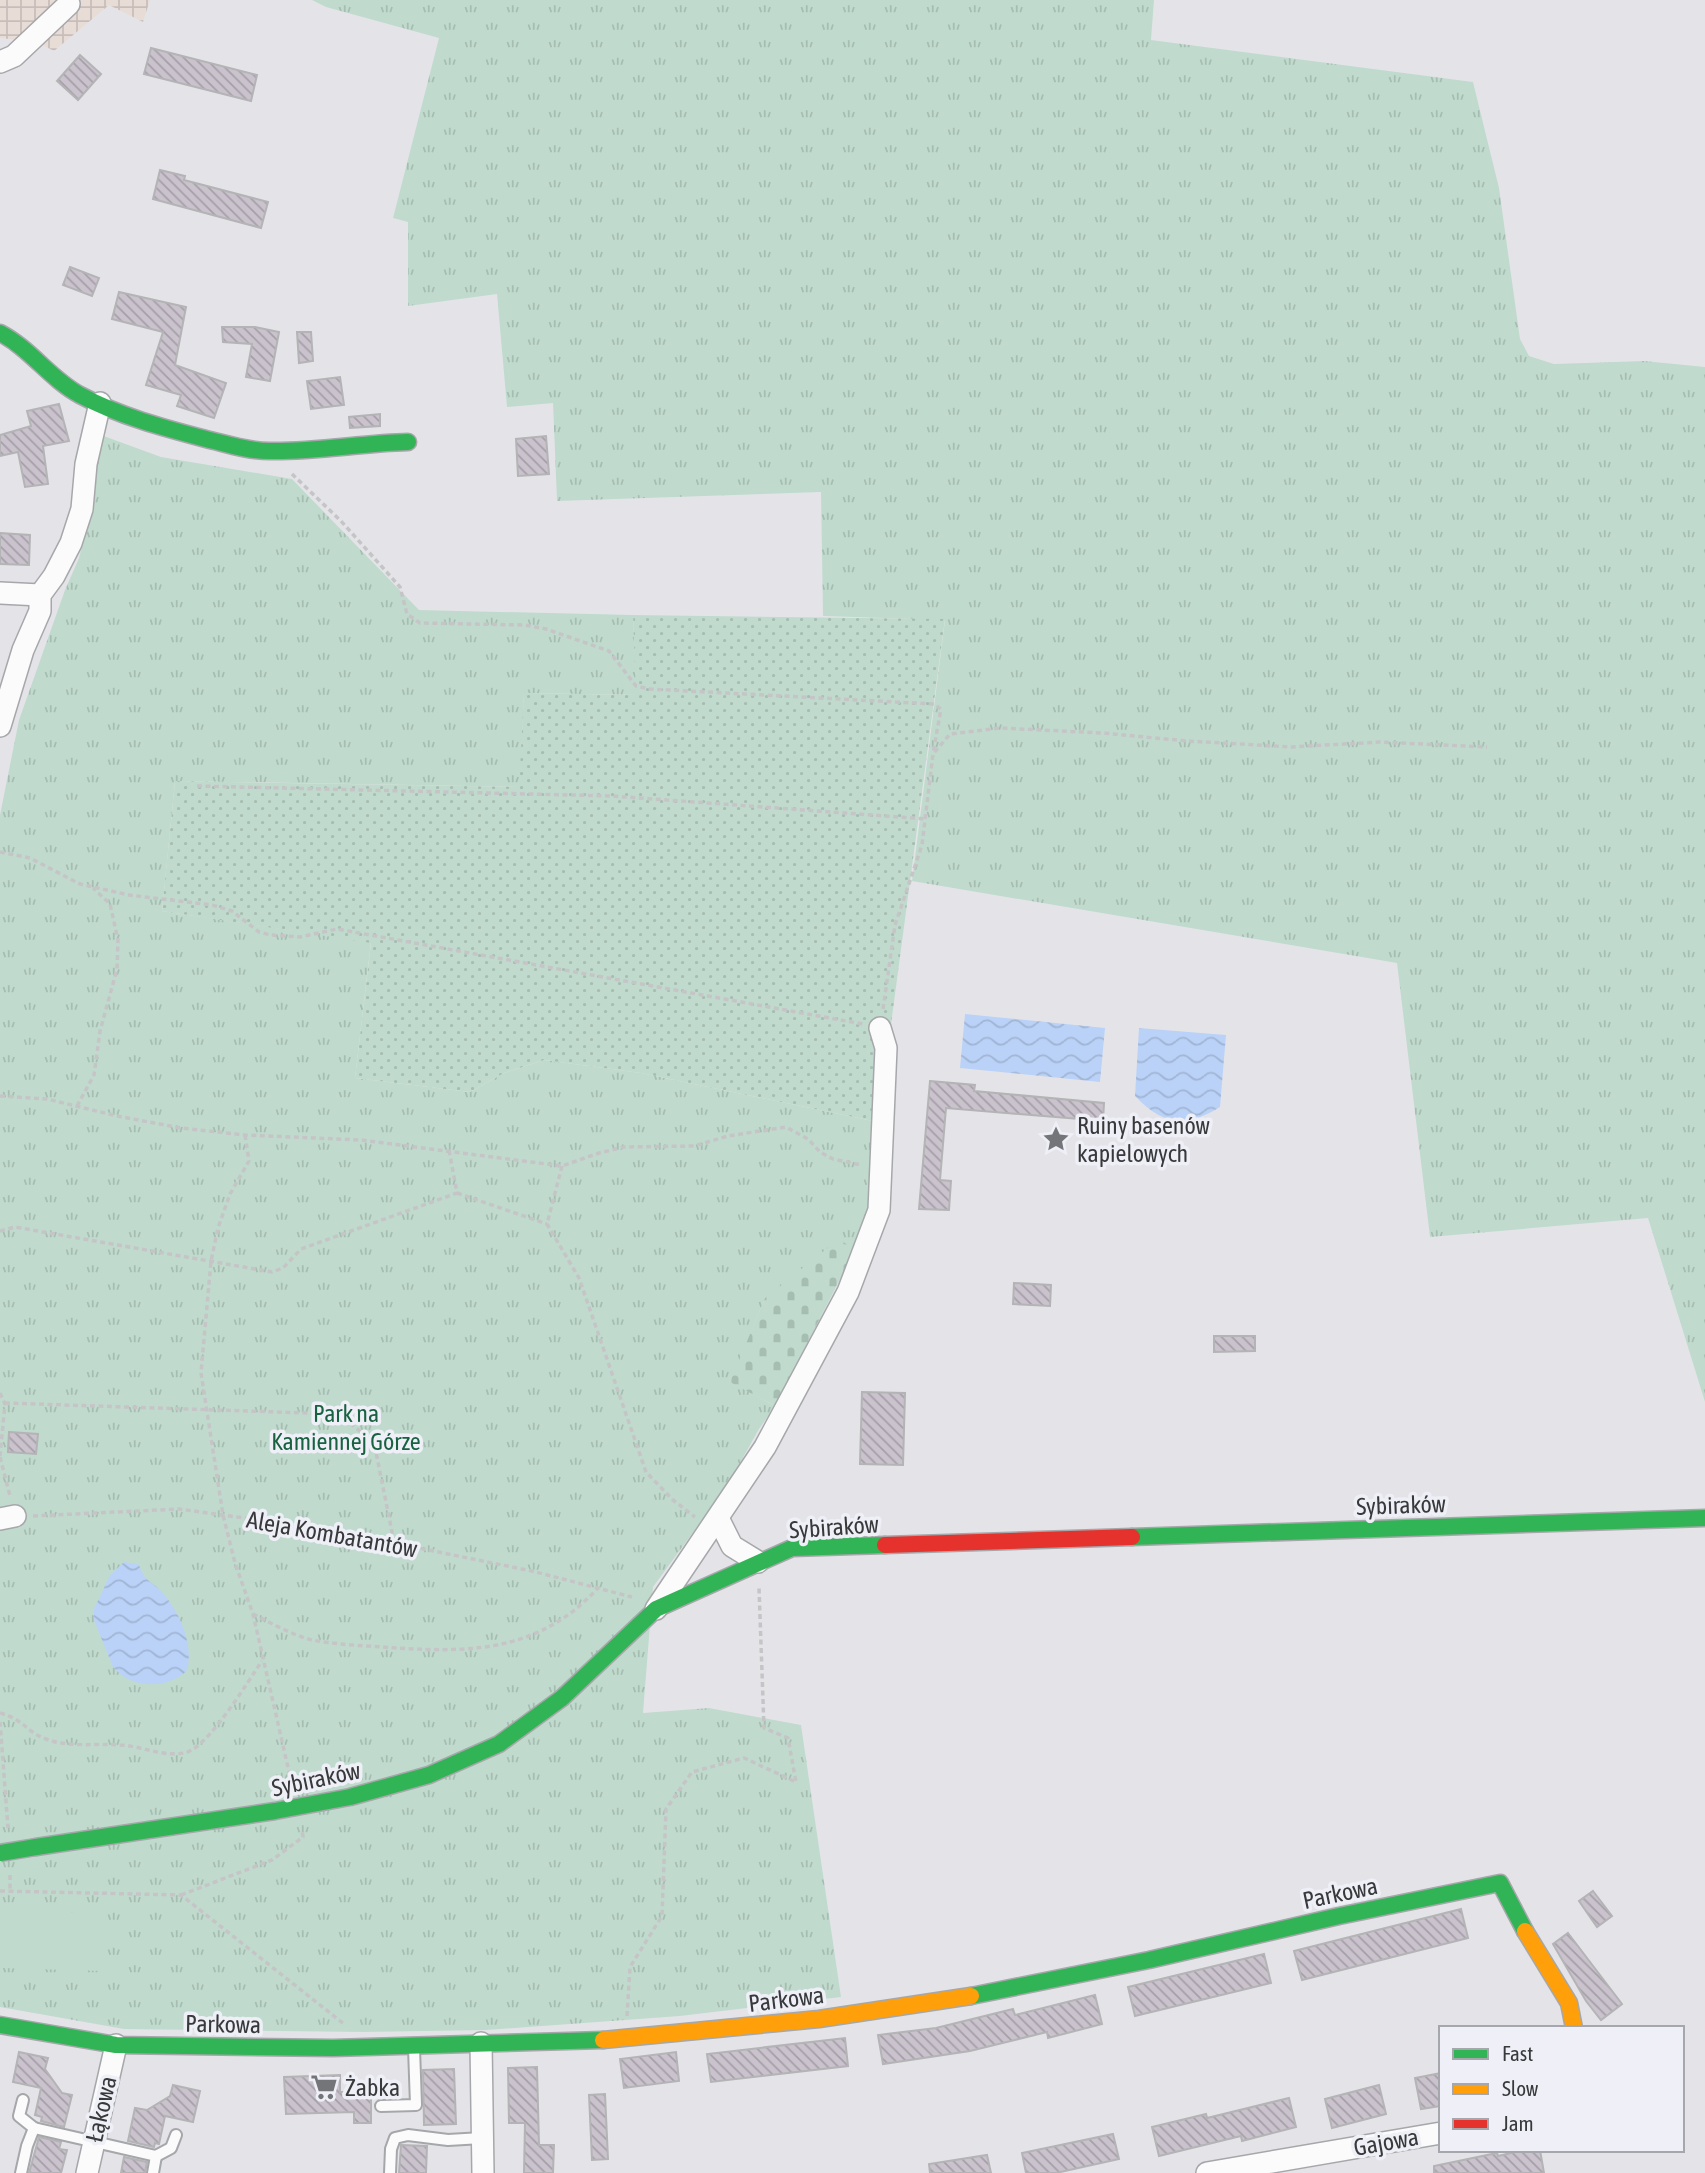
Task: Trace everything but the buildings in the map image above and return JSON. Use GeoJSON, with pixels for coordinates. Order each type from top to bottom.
{"type":"FeatureCollection","features":[{"type":"Feature","properties":{"kind":"street"},"geometry":{"type":"LineString","coordinates":[[0,62],[14,56],[69,4]]}},
{"type":"Feature","properties":{"kind":"street"},"geometry":{"type":"LineString","coordinates":[[0,333],[16,342],[66,385],[100,403],[155,426],[272,452],[337,448],[378,442],[408,442]]}},
{"type":"Feature","properties":{"kind":"street"},"geometry":{"type":"LineString","coordinates":[[0,726],[23,650],[40,611],[40,596],[71,543],[82,509],[86,464],[100,403]]}},
{"type":"Feature","properties":{"kind":"street"},"geometry":{"type":"LineString","coordinates":[[0,593],[40,596]]}},
{"type":"Feature","properties":{"kind":"street"},"geometry":{"type":"LineString","coordinates":[[656,1609],[765,1447],[848,1292],[878,1210],[886,1048],[880,1027]]}},
{"type":"Feature","properties":{"kind":"street","name":"Sybiraków"},"geometry":{"type":"LineString","coordinates":[[0,1853],[296,1807],[350,1797],[429,1775],[499,1744],[562,1698],[656,1609],[793,1548],[1705,1518]]}},
{"type":"Feature","properties":{"kind":"street"},"geometry":{"type":"LineString","coordinates":[[714,1523],[732,1546],[758,1562]]}},
{"type":"Feature","properties":{"kind":"street","name":"Parkowa"},"geometry":{"type":"LineString","coordinates":[[0,2025],[116,2045],[333,2048],[626,2039],[819,2019],[1003,1991],[1500,1883],[1531,1942],[1569,2003],[1574,2026]]}},
{"type":"Feature","properties":{"kind":"street"},"geometry":{"type":"LineString","coordinates":[[481,2043],[483,2173]]}},
{"type":"Feature","properties":{"kind":"street","name":"Łąkowa"},"geometry":{"type":"LineString","coordinates":[[87,2173],[116,2045]]}},
{"type":"Feature","properties":{"kind":"street","name":"Gajowa"},"geometry":{"type":"LineString","coordinates":[[1207,2173],[1439,2133]]}},
{"type":"Feature","properties":{"kind":"lane"},"geometry":{"type":"LineString","coordinates":[[381,2106],[416,2105],[414,2046]]}},
{"type":"Feature","properties":{"kind":"lane"},"geometry":{"type":"LineString","coordinates":[[23,2100],[19,2116],[34,2128],[156,2156],[171,2148],[176,2135]]}},
{"type":"Feature","properties":{"kind":"lane"},"geometry":{"type":"LineString","coordinates":[[21,2173],[34,2128]]}},
{"type":"Feature","properties":{"kind":"lane"},"geometry":{"type":"LineString","coordinates":[[390,2173],[391,2149],[395,2137],[408,2135],[448,2140],[482,2138]]}},
{"type":"Feature","properties":{"kind":"lane"},"geometry":{"type":"LineString","coordinates":[[153,2173],[156,2156]]}},
{"type":"Feature","properties":{"kind":"path"},"geometry":{"type":"LineString","coordinates":[[0,852],[30,858],[50,870],[91,886],[129,895],[212,905],[232,911],[259,932],[283,937],[300,937],[337,929],[880,1027],[895,925],[922,845],[941,709],[934,704],[650,689],[636,686],[609,651],[546,629],[525,625],[419,623],[407,614],[400,587],[341,521],[272,452]]}},
{"type":"Feature","properties":{"kind":"path"},"geometry":{"type":"LineString","coordinates":[[933,754],[950,734],[1000,728],[1292,747],[1379,742],[1487,747]]}},
{"type":"Feature","properties":{"kind":"path"},"geometry":{"type":"LineString","coordinates":[[197,786],[613,796],[926,818]]}},
{"type":"Feature","properties":{"kind":"path"},"geometry":{"type":"LineString","coordinates":[[77,1106],[94,1075],[100,1031],[117,969],[118,940],[110,904],[91,886]]}},
{"type":"Feature","properties":{"kind":"path"},"geometry":{"type":"LineString","coordinates":[[0,1096],[47,1099],[168,1125],[244,1135],[361,1140],[562,1166],[624,1147],[694,1146],[728,1136],[786,1127],[798,1132],[820,1152],[833,1159],[880,1167]]}},
{"type":"Feature","properties":{"kind":"path"},"geometry":{"type":"LineString","coordinates":[[0,1891],[181,1895],[272,1860],[303,1837],[253,1614],[234,1563],[223,1515],[201,1373],[211,1261],[218,1228],[230,1194],[249,1161],[244,1135]]}},
{"type":"Feature","properties":{"kind":"path"},"geometry":{"type":"LineString","coordinates":[[449,1150],[457,1193]]}},
{"type":"Feature","properties":{"kind":"path"},"geometry":{"type":"LineString","coordinates":[[547,1224],[562,1166]]}},
{"type":"Feature","properties":{"kind":"path"},"geometry":{"type":"LineString","coordinates":[[0,1231],[15,1227],[272,1272],[283,1268],[301,1249],[457,1193],[547,1224],[579,1278],[646,1472],[673,1500],[714,1523]]}},
{"type":"Feature","properties":{"kind":"path"},"geometry":{"type":"LineString","coordinates":[[0,1393],[5,1403],[0,1456],[7,1518]]}},
{"type":"Feature","properties":{"kind":"path"},"geometry":{"type":"LineString","coordinates":[[5,1403],[338,1414],[374,1442],[394,1543]]}},
{"type":"Feature","properties":{"kind":"path","name":"Aleja Kombatantów"},"geometry":{"type":"LineString","coordinates":[[7,1518],[178,1509],[223,1515],[394,1543],[533,1571],[623,1593],[656,1609]]}},
{"type":"Feature","properties":{"kind":"path"},"geometry":{"type":"LineString","coordinates":[[626,2039],[630,1967],[662,1916],[666,1809],[692,1772],[744,1758],[796,1782],[788,1738],[764,1728],[758,1562]]}},
{"type":"Feature","properties":{"kind":"path"},"geometry":{"type":"LineString","coordinates":[[253,1614],[310,1639],[382,1647],[479,1650],[518,1642],[551,1627],[585,1602],[598,1587]]}},
{"type":"Feature","properties":{"kind":"path"},"geometry":{"type":"LineString","coordinates":[[0,1713],[15,1717],[44,1739],[65,1744],[118,1744],[164,1754],[187,1753],[209,1735],[263,1659]]}},
{"type":"Feature","properties":{"kind":"path"},"geometry":{"type":"LineString","coordinates":[[0,1722],[8,1829]]}},
{"type":"Feature","properties":{"kind":"path"},"geometry":{"type":"LineString","coordinates":[[9,1867],[10,1891]]}},
{"type":"Feature","properties":{"kind":"path"},"geometry":{"type":"LineString","coordinates":[[181,1895],[349,2028]]}},
{"type":"Feature","properties":{"kind":"shaded area"},"geometry":{"type":"Polygon","coordinates":[[[0,0],[150,0],[143,22],[109,5],[54,51],[37,42],[0,38],[0,0]]]}},
{"type":"Feature","properties":{"kind":"green space"},"geometry":{"type":"Polygon","coordinates":[[[312,0],[1154,0],[1151,40],[1473,82],[1499,188],[1520,339],[1529,356],[1554,364],[1644,361],[1705,367],[1705,1402],[1648,1218],[1430,1237],[1397,963],[912,881],[945,620],[823,616],[821,492],[557,501],[553,403],[507,407],[497,294],[408,306],[408,222],[393,218],[439,38],[326,7],[312,0]]]}},
{"type":"Feature","properties":{"kind":"green space","name":"Park na Kamiennej Górze"},"geometry":{"type":"Polygon","coordinates":[[[101,435],[161,457],[292,479],[419,610],[633,615],[637,695],[524,693],[520,787],[175,781],[162,911],[371,942],[355,1078],[470,1092],[504,1073],[544,1060],[641,1073],[878,1122],[868,1218],[855,1250],[765,1298],[731,1382],[775,1406],[727,1486],[653,1587],[643,1713],[709,1708],[801,1725],[841,1997],[680,2016],[486,2030],[364,2032],[124,2029],[0,2007],[0,815],[19,720],[79,558],[90,514],[101,435]]]}},
{"type":"Feature","properties":{"kind":"green space"},"geometry":{"type":"Polygon","coordinates":[[[633,615],[945,619],[878,1122],[641,1073],[544,1060],[504,1073],[470,1092],[355,1078],[371,943],[162,911],[175,781],[519,787],[524,693],[636,695],[633,615]]]}},
{"type":"Feature","properties":{"kind":"green space"},"geometry":{"type":"Polygon","coordinates":[[[839,1239],[855,1250],[775,1406],[730,1382],[765,1298],[839,1239]]]}},
{"type":"Feature","properties":{"kind":"green space"},"geometry":{"type":"Polygon","coordinates":[[[0,1910],[105,1914],[104,1971],[0,1968],[0,1910]]]}},
{"type":"Feature","properties":{"kind":"water"},"geometry":{"type":"Polygon","coordinates":[[[965,1014],[1105,1028],[1100,1082],[960,1068],[965,1014]]]}},
{"type":"Feature","properties":{"kind":"water"},"geometry":{"type":"Polygon","coordinates":[[[1139,1028],[1226,1035],[1220,1107],[1196,1118],[1175,1120],[1165,1118],[1145,1106],[1135,1096],[1139,1028]]]}},
{"type":"Feature","properties":{"kind":"water"},"geometry":{"type":"Polygon","coordinates":[[[124,1562],[138,1564],[149,1581],[168,1599],[179,1617],[189,1657],[186,1671],[177,1678],[160,1684],[143,1684],[127,1678],[113,1667],[94,1620],[94,1609],[110,1575],[124,1562]]]}},
{"type":"Feature","properties":{"kind":"traffic: fast"},"geometry":{"type":"LineString","coordinates":[[0,333],[80,395],[126,415],[190,435],[245,449],[269,451],[408,442]]}},
{"type":"Feature","properties":{"kind":"traffic: fast"},"geometry":{"type":"LineString","coordinates":[[1132,1537],[1705,1518]]}},
{"type":"Feature","properties":{"kind":"traffic: fast"},"geometry":{"type":"LineString","coordinates":[[36,1847],[275,1811],[350,1797],[429,1775],[499,1744],[562,1698],[656,1609],[792,1548],[885,1545]]}},
{"type":"Feature","properties":{"kind":"traffic: fast"},"geometry":{"type":"LineString","coordinates":[[0,1853],[36,1847]]}},
{"type":"Feature","properties":{"kind":"traffic: fast"},"geometry":{"type":"LineString","coordinates":[[971,1996],[1500,1883],[1525,1931]]}},
{"type":"Feature","properties":{"kind":"traffic: fast"},"geometry":{"type":"LineString","coordinates":[[0,2025],[116,2045],[333,2048],[603,2040]]}},
{"type":"Feature","properties":{"kind":"traffic: slow"},"geometry":{"type":"LineString","coordinates":[[1525,1931],[1569,2003],[1574,2026]]}},
{"type":"Feature","properties":{"kind":"traffic: slow"},"geometry":{"type":"LineString","coordinates":[[603,2040],[819,2019],[971,1996]]}},
{"type":"Feature","properties":{"kind":"traffic: jam"},"geometry":{"type":"LineString","coordinates":[[885,1545],[1132,1537]]}},
{"type":"Feature","properties":{"kind":"place","name":"Ruiny basenów kapielowych"},"geometry":{"type":"Point","coordinates":[1056,1139]}},
{"type":"Feature","properties":{"kind":"place","name":"Żabka"},"geometry":{"type":"Point","coordinates":[324,2087]}}]}
